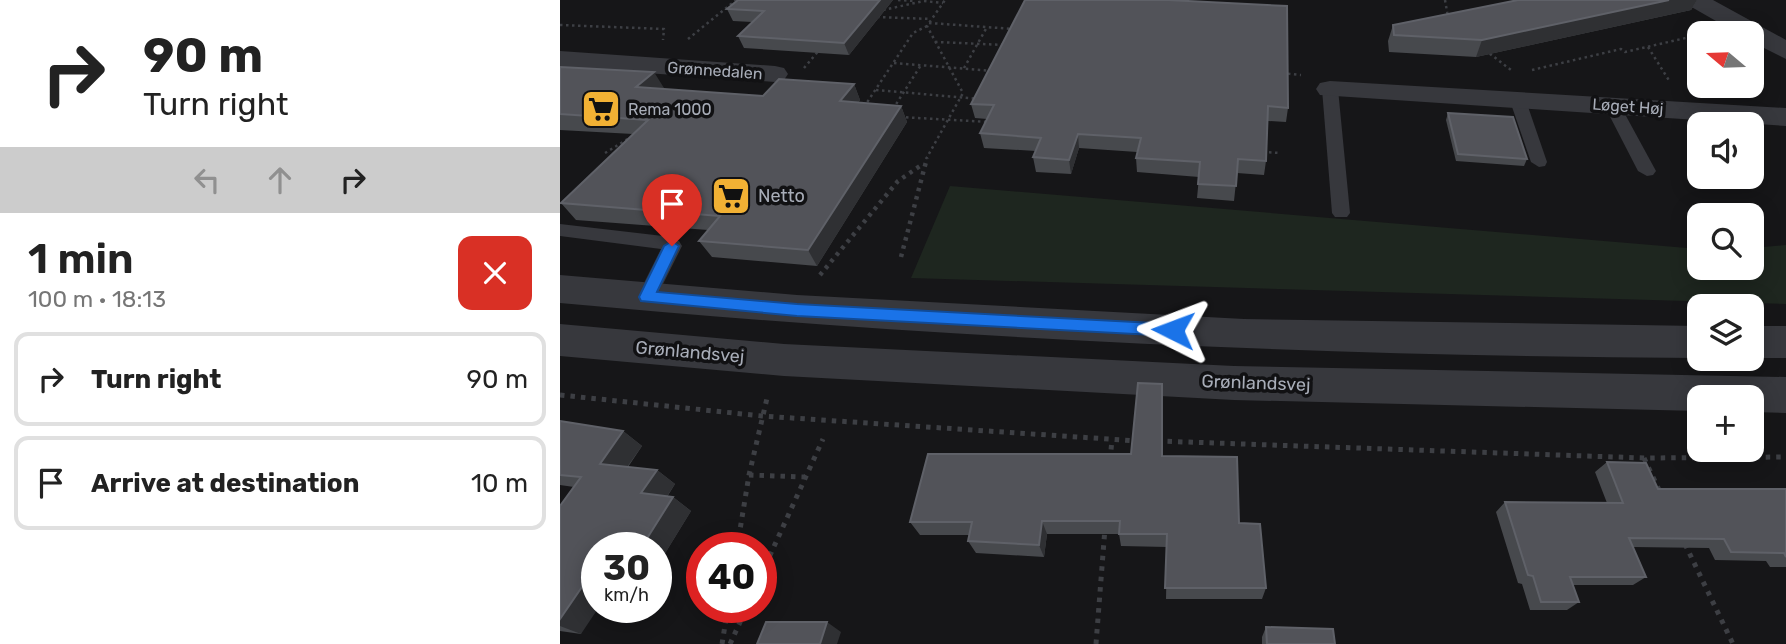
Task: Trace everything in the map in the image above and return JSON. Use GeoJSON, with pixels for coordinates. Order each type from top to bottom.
{"type":"FeatureCollection","features":[{"type":"Feature","properties":{"kind":"street"},"geometry":{"type":"LineString","coordinates":[[1696,0],[1786,51]]}},
{"type":"Feature","properties":{"kind":"street","name":"Grønnedalen"},"geometry":{"type":"LineString","coordinates":[[560,60],[787,74]]}},
{"type":"Feature","properties":{"kind":"street","name":"Løget Høj"},"geometry":{"type":"LineString","coordinates":[[1320,82],[1517,86],[1612,104],[1786,117]]}},
{"type":"Feature","properties":{"kind":"street"},"geometry":{"type":"LineString","coordinates":[[560,289],[797,310],[1244,334],[1687,342]]}},
{"type":"Feature","properties":{"kind":"street","name":"Grønlandsvej"},"geometry":{"type":"LineString","coordinates":[[560,340],[784,360],[1234,383],[1786,395]]}},
{"type":"Feature","properties":{"kind":"street"},"geometry":{"type":"LineString","coordinates":[[1764,342],[1786,342]]}},
{"type":"Feature","properties":{"kind":"lane"},"geometry":{"type":"LineString","coordinates":[[1320,82],[1341,213]]}},
{"type":"Feature","properties":{"kind":"lane"},"geometry":{"type":"LineString","coordinates":[[1517,86],[1539,162]]}},
{"type":"Feature","properties":{"kind":"lane"},"geometry":{"type":"LineString","coordinates":[[1612,104],[1647,171]]}},
{"type":"Feature","properties":{"kind":"lane"},"geometry":{"type":"LineString","coordinates":[[560,230],[672,246],[647,297]]}},
{"type":"Feature","properties":{"kind":"path","name":"Grønnedalen"},"geometry":{"type":"LineString","coordinates":[[655,66],[736,0]]}},
{"type":"Feature","properties":{"kind":"path"},"geometry":{"type":"LineString","coordinates":[[898,0],[944,1]]}},
{"type":"Feature","properties":{"kind":"path"},"geometry":{"type":"LineString","coordinates":[[1445,0],[1449,24]]}},
{"type":"Feature","properties":{"kind":"path"},"geometry":{"type":"LineString","coordinates":[[874,11],[924,1]]}},
{"type":"Feature","properties":{"kind":"path"},"geometry":{"type":"LineString","coordinates":[[860,114],[913,33],[929,23],[944,1]]}},
{"type":"Feature","properties":{"kind":"path"},"geometry":{"type":"LineString","coordinates":[[877,17],[1015,29],[1002,54]]}},
{"type":"Feature","properties":{"kind":"path"},"geometry":{"type":"LineString","coordinates":[[901,257],[923,164],[963,93],[935,42],[929,23]]}},
{"type":"Feature","properties":{"kind":"path"},"geometry":{"type":"LineString","coordinates":[[560,25],[664,29],[662,44],[680,46]]}},
{"type":"Feature","properties":{"kind":"path"},"geometry":{"type":"LineString","coordinates":[[964,68],[987,27]]}},
{"type":"Feature","properties":{"kind":"path"},"geometry":{"type":"LineString","coordinates":[[1529,71],[1621,49],[1625,52],[1687,37]]}},
{"type":"Feature","properties":{"kind":"path"},"geometry":{"type":"LineString","coordinates":[[935,42],[1006,46]]}},
{"type":"Feature","properties":{"kind":"path"},"geometry":{"type":"LineString","coordinates":[[787,74],[824,46]]}},
{"type":"Feature","properties":{"kind":"path"},"geometry":{"type":"LineString","coordinates":[[1483,49],[1517,86]]}},
{"type":"Feature","properties":{"kind":"path"},"geometry":{"type":"LineString","coordinates":[[894,63],[993,71]]}},
{"type":"Feature","properties":{"kind":"path"},"geometry":{"type":"LineString","coordinates":[[989,80],[998,63]]}},
{"type":"Feature","properties":{"kind":"path"},"geometry":{"type":"LineString","coordinates":[[921,65],[888,116],[996,122]]}},
{"type":"Feature","properties":{"kind":"path"},"geometry":{"type":"LineString","coordinates":[[1277,73],[1320,82]]}},
{"type":"Feature","properties":{"kind":"path"},"geometry":{"type":"LineString","coordinates":[[970,121],[985,89]]}},
{"type":"Feature","properties":{"kind":"path"},"geometry":{"type":"LineString","coordinates":[[876,90],[981,99]]}},
{"type":"Feature","properties":{"kind":"path"},"geometry":{"type":"LineString","coordinates":[[605,153],[640,132]]}},
{"type":"Feature","properties":{"kind":"path"},"geometry":{"type":"LineString","coordinates":[[1254,151],[1280,153]]}},
{"type":"Feature","properties":{"kind":"path"},"geometry":{"type":"LineString","coordinates":[[797,310],[821,273],[898,181],[923,164]]}},
{"type":"Feature","properties":{"kind":"path"},"geometry":{"type":"LineString","coordinates":[[740,532],[762,416],[769,389],[784,360]]}},
{"type":"Feature","properties":{"kind":"path"},"geometry":{"type":"LineString","coordinates":[[560,395],[762,416],[1139,441]]}},
{"type":"Feature","properties":{"kind":"path"},"geometry":{"type":"LineString","coordinates":[[777,539],[823,439]]}},
{"type":"Feature","properties":{"kind":"path"},"geometry":{"type":"LineString","coordinates":[[1110,467],[1112,440]]}},
{"type":"Feature","properties":{"kind":"path"},"geometry":{"type":"LineString","coordinates":[[1153,441],[1644,458],[1786,457]]}},
{"type":"Feature","properties":{"kind":"path"},"geometry":{"type":"LineString","coordinates":[[1644,458],[1662,495]]}},
{"type":"Feature","properties":{"kind":"path"},"geometry":{"type":"LineString","coordinates":[[749,475],[805,477]]}},
{"type":"Feature","properties":{"kind":"path"},"geometry":{"type":"LineString","coordinates":[[1096,644],[1105,522]]}},
{"type":"Feature","properties":{"kind":"path"},"geometry":{"type":"LineString","coordinates":[[1679,532],[1733,644]]}},
{"type":"Feature","properties":{"kind":"path"},"geometry":{"type":"LineString","coordinates":[[722,644],[725,623]]}},
{"type":"Feature","properties":{"kind":"path"},"geometry":{"type":"LineString","coordinates":[[730,644],[740,623]]}},
{"type":"Feature","properties":{"kind":"shaded area"},"geometry":{"type":"Polygon","coordinates":[[[950,186],[1687,248],[1687,280],[1764,280],[1764,247],[1786,245],[1786,304],[1764,303],[1764,294],[1687,294],[1687,301],[911,278],[950,186]]]}},
{"type":"Feature","properties":{"kind":"building"},"geometry":{"type":"Polygon","coordinates":[[[738,0],[880,0],[844,43],[738,36],[764,11],[727,9],[738,0]]]}},
{"type":"Feature","properties":{"kind":"building"},"geometry":{"type":"Polygon","coordinates":[[[1025,0],[1168,0],[1287,6],[1288,108],[1268,106],[1266,161],[1238,159],[1236,186],[1198,184],[1200,162],[1136,158],[1141,138],[1078,134],[1069,160],[1033,157],[1041,138],[980,133],[994,105],[971,104],[1025,0]]]}},
{"type":"Feature","properties":{"kind":"building"},"geometry":{"type":"Polygon","coordinates":[[[1518,0],[1669,0],[1482,40],[1394,35],[1393,25],[1518,0]]]}},
{"type":"Feature","properties":{"kind":"building"},"geometry":{"type":"Polygon","coordinates":[[[560,67],[654,72],[636,87],[763,96],[779,79],[854,84],[840,101],[901,106],[808,250],[699,241],[720,216],[561,203],[648,120],[560,114],[560,67]]]}},
{"type":"Feature","properties":{"kind":"building"},"geometry":{"type":"Polygon","coordinates":[[[1448,113],[1513,117],[1527,159],[1458,154],[1448,113]]]}},
{"type":"Feature","properties":{"kind":"building"},"geometry":{"type":"Polygon","coordinates":[[[1138,383],[1162,384],[1162,456],[1237,457],[1239,523],[1260,524],[1266,588],[1165,588],[1167,534],[1119,534],[1120,521],[1042,521],[1039,545],[968,541],[972,522],[910,522],[928,454],[1131,454],[1138,383]]]}},
{"type":"Feature","properties":{"kind":"building"},"geometry":{"type":"Polygon","coordinates":[[[560,421],[623,431],[600,464],[657,470],[641,493],[673,497],[651,532],[581,532],[581,588],[560,619],[560,506],[581,477],[560,475],[560,421]]]}},
{"type":"Feature","properties":{"kind":"building"},"geometry":{"type":"Polygon","coordinates":[[[1607,462],[1646,463],[1658,489],[1786,489],[1786,557],[1784,553],[1731,552],[1724,539],[1629,538],[1646,577],[1570,577],[1579,602],[1541,602],[1533,576],[1528,575],[1505,502],[1623,503],[1607,462]]]}},
{"type":"Feature","properties":{"kind":"building"},"geometry":{"type":"Polygon","coordinates":[[[827,622],[820,644],[757,644],[766,623],[827,622]]]}},
{"type":"Feature","properties":{"kind":"building"},"geometry":{"type":"Polygon","coordinates":[[[1266,627],[1333,629],[1335,644],[1267,644],[1266,627]]]}},
{"type":"Feature","properties":{"kind":"place","name":"Rema 1000"},"geometry":{"type":"Point","coordinates":[601,109]}},
{"type":"Feature","properties":{"kind":"place","name":"Netto"},"geometry":{"type":"Point","coordinates":[731,196]}},
{"type":"Feature","properties":{"kind":"route"},"geometry":{"type":"LineString","coordinates":[[672,246],[647,297],[797,310],[1173,330]]}}]}
